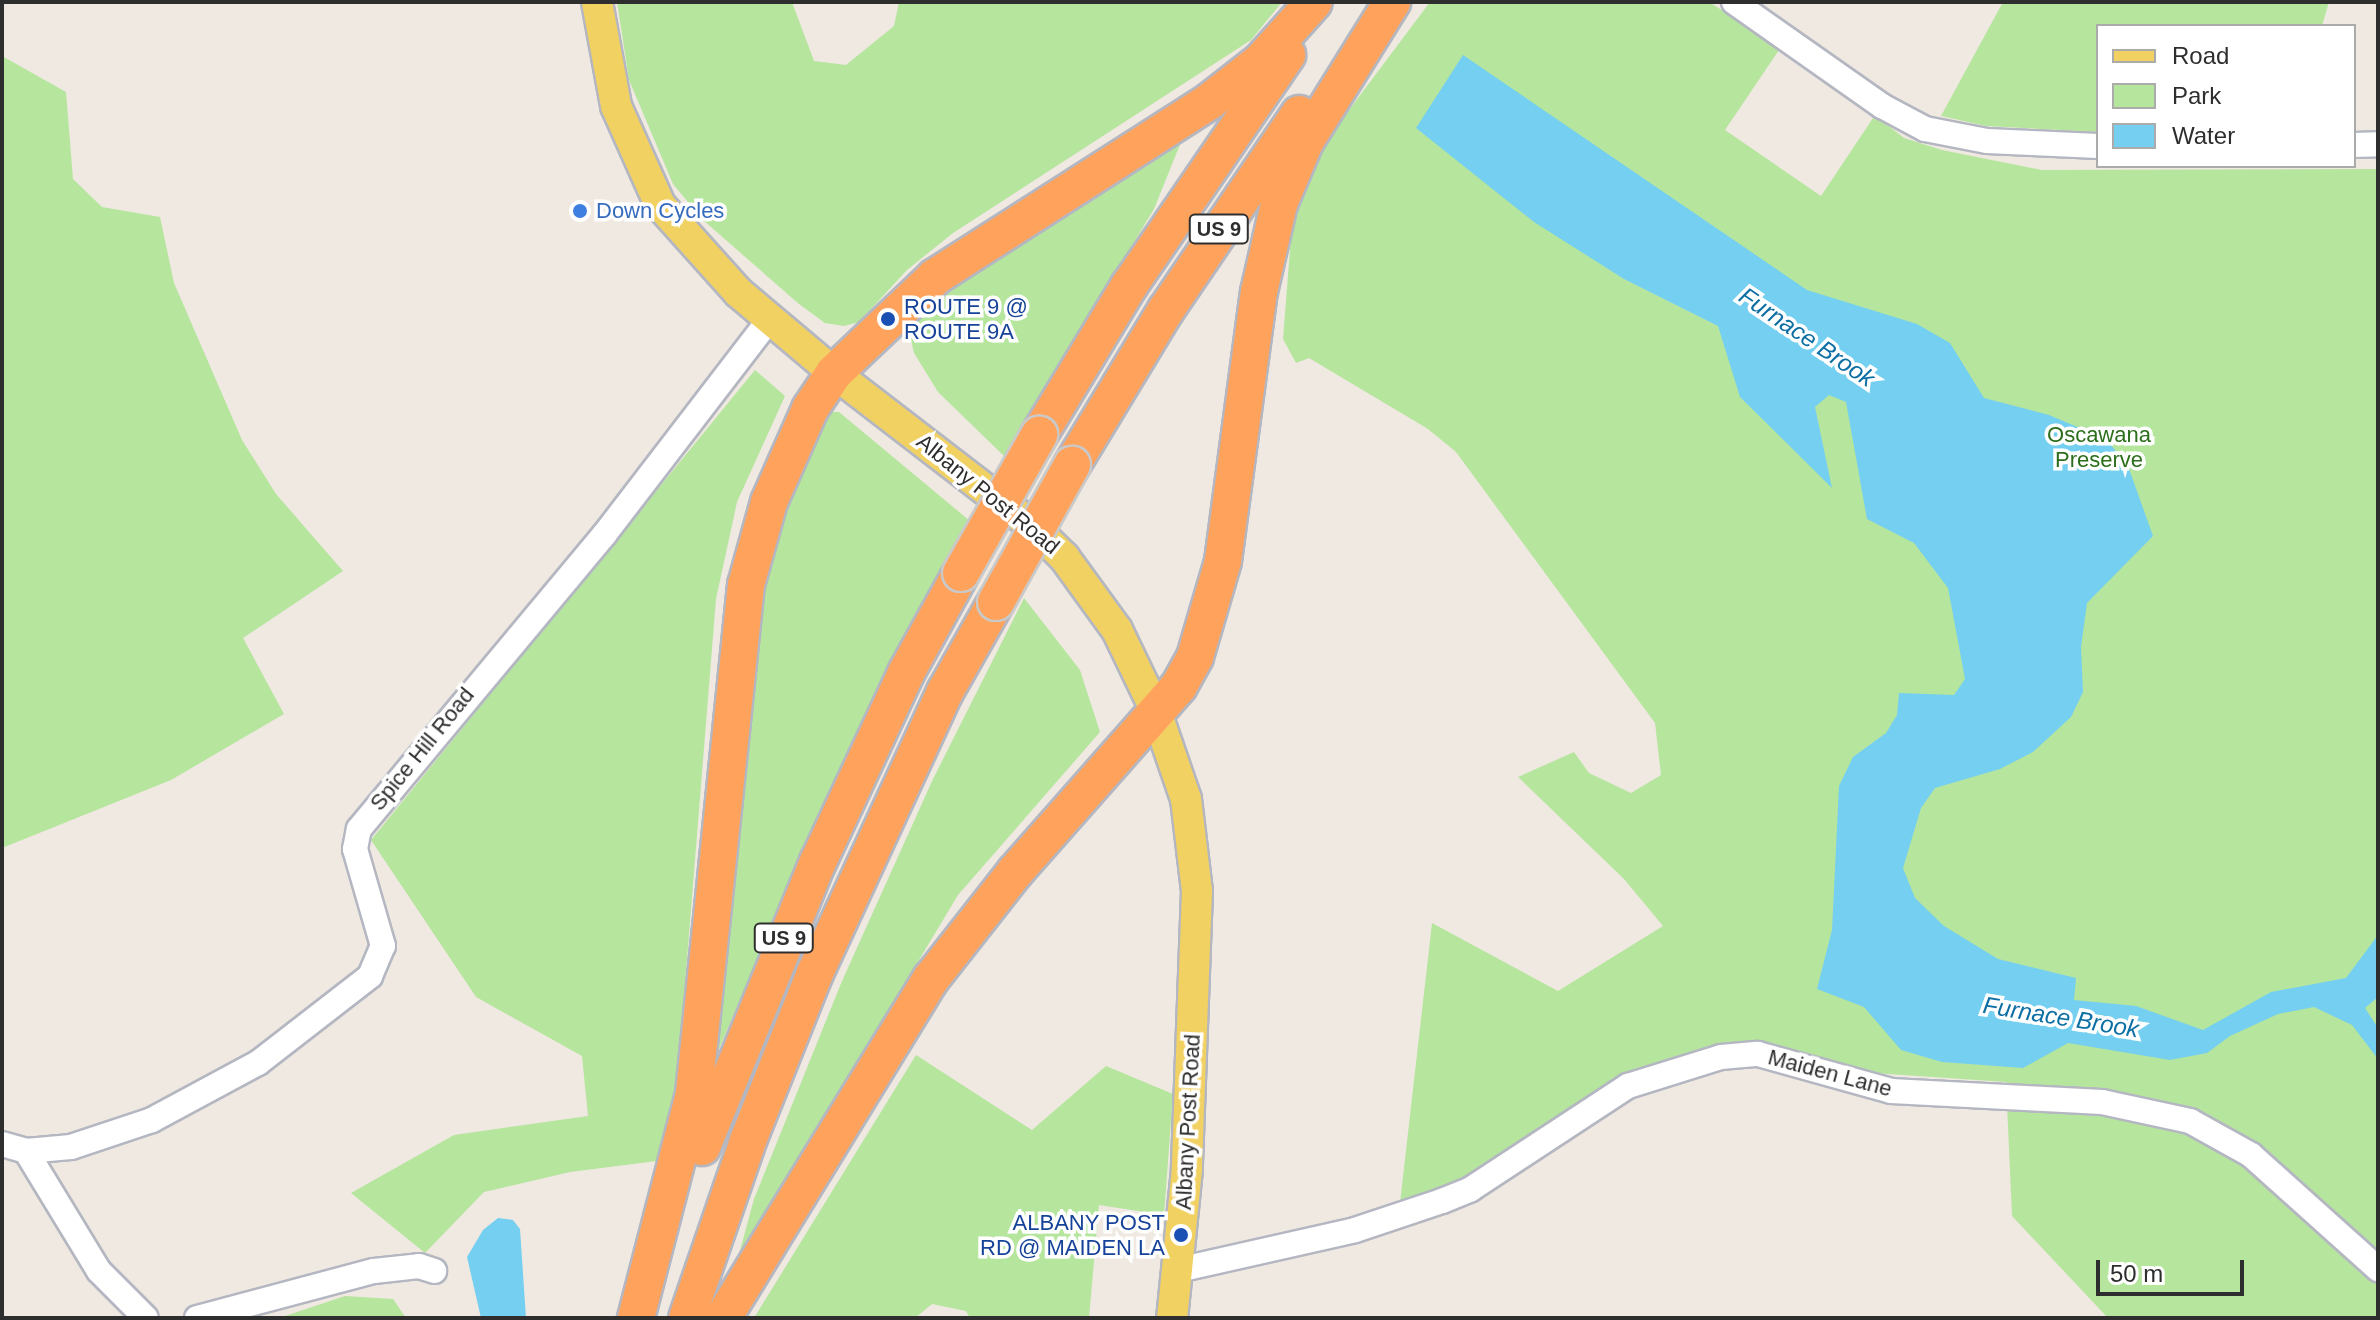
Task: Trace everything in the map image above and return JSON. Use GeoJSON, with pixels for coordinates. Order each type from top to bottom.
{"type":"FeatureCollection","features":[{"type":"Feature","properties":{"kind":"highway"},"geometry":{"type":"LineString","coordinates":[[639,1318],[694,1093],[746,585],[776,484],[810,409],[834,373],[959,259],[1236,82],[1314,2]]}},
{"type":"Feature","properties":{"kind":"highway","name":"US 9"},"geometry":{"type":"LineString","coordinates":[[639,1318],[776,956],[906,673],[1039,435],[1153,249],[1326,2]]}},
{"type":"Feature","properties":{"kind":"highway","name":"US 9"},"geometry":{"type":"LineString","coordinates":[[687,1318],[749,1138],[815,973],[945,692],[1072,465],[1206,249],[1381,2]]}},
{"type":"Feature","properties":{"kind":"highway"},"geometry":{"type":"LineString","coordinates":[[723,1318],[931,979],[1155,709],[1179,686],[1195,657],[1216,595],[1259,292],[1285,188],[1305,142],[1392,2]]}},
{"type":"Feature","properties":{"kind":"main road","name":"Albany Post Road"},"geometry":{"type":"LineString","coordinates":[[597,2],[616,106],[660,205],[705,260],[770,319],[834,373],[1006,504],[1064,557],[1117,630],[1155,709],[1186,799],[1197,891],[1196,999],[1172,1318]]}},
{"type":"Feature","properties":{"kind":"street"},"geometry":{"type":"LineString","coordinates":[[1734,2],[1882,106],[1925,129],[1987,141],[2096,146]]}},
{"type":"Feature","properties":{"kind":"street"},"geometry":{"type":"LineString","coordinates":[[2356,145],[2378,144]]}},
{"type":"Feature","properties":{"kind":"street","name":"Spice Hill Road"},"geometry":{"type":"LineString","coordinates":[[26,1151],[71,1147],[152,1120],[258,1063],[370,976],[383,946],[355,849],[359,829],[604,535],[770,319]]}},
{"type":"Feature","properties":{"kind":"street","name":"Maiden Lane"},"geometry":{"type":"LineString","coordinates":[[1178,1270],[1355,1230],[1442,1201],[1471,1189],[1628,1086],[1721,1057],[1758,1054],[1891,1091],[2102,1102],[2190,1121],[2251,1155],[2378,1269]]}},
{"type":"Feature","properties":{"kind":"street"},"geometry":{"type":"LineString","coordinates":[[2,1144],[26,1151],[99,1271],[146,1318]]}},
{"type":"Feature","properties":{"kind":"street"},"geometry":{"type":"LineString","coordinates":[[197,1318],[374,1271],[419,1266],[434,1271]]}},
{"type":"Feature","properties":{"kind":"green space"},"geometry":{"type":"Polygon","coordinates":[[[617,2],[792,2],[814,61],[846,65],[894,26],[899,2],[1282,2],[1251,40],[953,233],[907,270],[859,322],[844,326],[825,323],[799,304],[703,220],[673,184],[629,80],[617,2]]]}},
{"type":"Feature","properties":{"kind":"green space","name":"Oscawana Preserve"},"geometry":{"type":"Polygon","coordinates":[[[1430,2],[1709,2],[1781,47],[1725,130],[1821,196],[1875,115],[1904,138],[1942,150],[2042,170],[2378,169],[2378,1318],[2108,1318],[2012,1216],[2006,1082],[1680,1060],[1476,1177],[1400,1203],[1432,923],[1558,991],[1663,926],[1624,879],[1518,777],[1574,752],[1589,773],[1631,793],[1661,775],[1655,723],[1456,452],[1428,429],[1309,358],[1296,363],[1283,339],[1291,237],[1308,177],[1331,134],[1430,2]]]}},
{"type":"Feature","properties":{"kind":"green space"},"geometry":{"type":"Polygon","coordinates":[[[2003,2],[2329,2],[2323,24],[2096,24],[2096,132],[1986,126],[1941,116],[2003,2]]]}},
{"type":"Feature","properties":{"kind":"green space"},"geometry":{"type":"Polygon","coordinates":[[[2,56],[66,92],[73,179],[102,207],[160,217],[174,283],[242,440],[276,494],[343,571],[243,638],[284,714],[171,780],[2,848],[2,56]]]}},
{"type":"Feature","properties":{"kind":"green space"},"geometry":{"type":"Polygon","coordinates":[[[1183,137],[1154,209],[1005,457],[938,392],[914,353],[907,322],[971,274],[1183,137]]]}},
{"type":"Feature","properties":{"kind":"green space"},"geometry":{"type":"Polygon","coordinates":[[[755,370],[785,396],[737,502],[716,599],[676,1096],[657,1161],[570,1172],[484,1192],[425,1253],[351,1193],[454,1135],[588,1116],[582,1056],[476,997],[371,840],[755,370]]]}},
{"type":"Feature","properties":{"kind":"green space"},"geometry":{"type":"Polygon","coordinates":[[[832,412],[839,412],[970,521],[822,808],[713,1063],[763,553],[819,422],[832,412]]]}},
{"type":"Feature","properties":{"kind":"green space"},"geometry":{"type":"Polygon","coordinates":[[[1024,598],[1080,670],[1100,732],[958,895],[736,1265],[754,1199],[842,981],[933,779],[1024,598]]]}},
{"type":"Feature","properties":{"kind":"green space"},"geometry":{"type":"Polygon","coordinates":[[[916,1055],[1032,1130],[1106,1066],[1173,1094],[1164,1215],[1099,1205],[1089,1318],[970,1318],[966,1311],[932,1304],[915,1318],[754,1318],[916,1055]]]}},
{"type":"Feature","properties":{"kind":"green space"},"geometry":{"type":"Polygon","coordinates":[[[345,1296],[393,1299],[406,1318],[279,1318],[345,1296]]]}},
{"type":"Feature","properties":{"kind":"water","name":"Furnace Brook"},"geometry":{"type":"Polygon","coordinates":[[[1463,55],[1807,290],[1917,324],[1950,343],[1984,398],[2049,415],[2106,439],[2128,466],[2153,536],[2087,603],[2081,647],[2083,692],[2071,717],[2033,752],[2000,769],[1935,788],[1921,808],[1903,868],[1915,898],[1944,926],[1998,959],[2076,978],[2074,1000],[2136,1006],[2203,1030],[2271,992],[2346,978],[2378,935],[2378,997],[2365,1008],[2378,1028],[2378,1059],[2352,1025],[2314,1007],[2278,1014],[2230,1036],[2207,1053],[2170,1060],[2068,1043],[2023,1068],[1942,1062],[1901,1050],[1864,1007],[1817,989],[1832,930],[1839,786],[1853,757],[1886,733],[1897,715],[1899,693],[1954,695],[1965,679],[1948,588],[1914,543],[1867,519],[1846,402],[1829,395],[1815,407],[1832,488],[1740,397],[1718,326],[1624,279],[1534,222],[1416,128],[1463,55]]]}},
{"type":"Feature","properties":{"kind":"water"},"geometry":{"type":"Polygon","coordinates":[[[498,1218],[513,1220],[520,1229],[526,1318],[481,1318],[467,1257],[483,1230],[498,1218]]]}},
{"type":"Feature","properties":{"kind":"place","name":"Down Cycles"},"geometry":{"type":"Point","coordinates":[580,211]}},
{"type":"Feature","properties":{"kind":"place","name":"ROUTE 9 @ ROUTE 9A"},"geometry":{"type":"Point","coordinates":[888,319]}},
{"type":"Feature","properties":{"kind":"place","name":"ALBANY POST RD @ MAIDEN LA"},"geometry":{"type":"Point","coordinates":[1181,1235]}}]}
